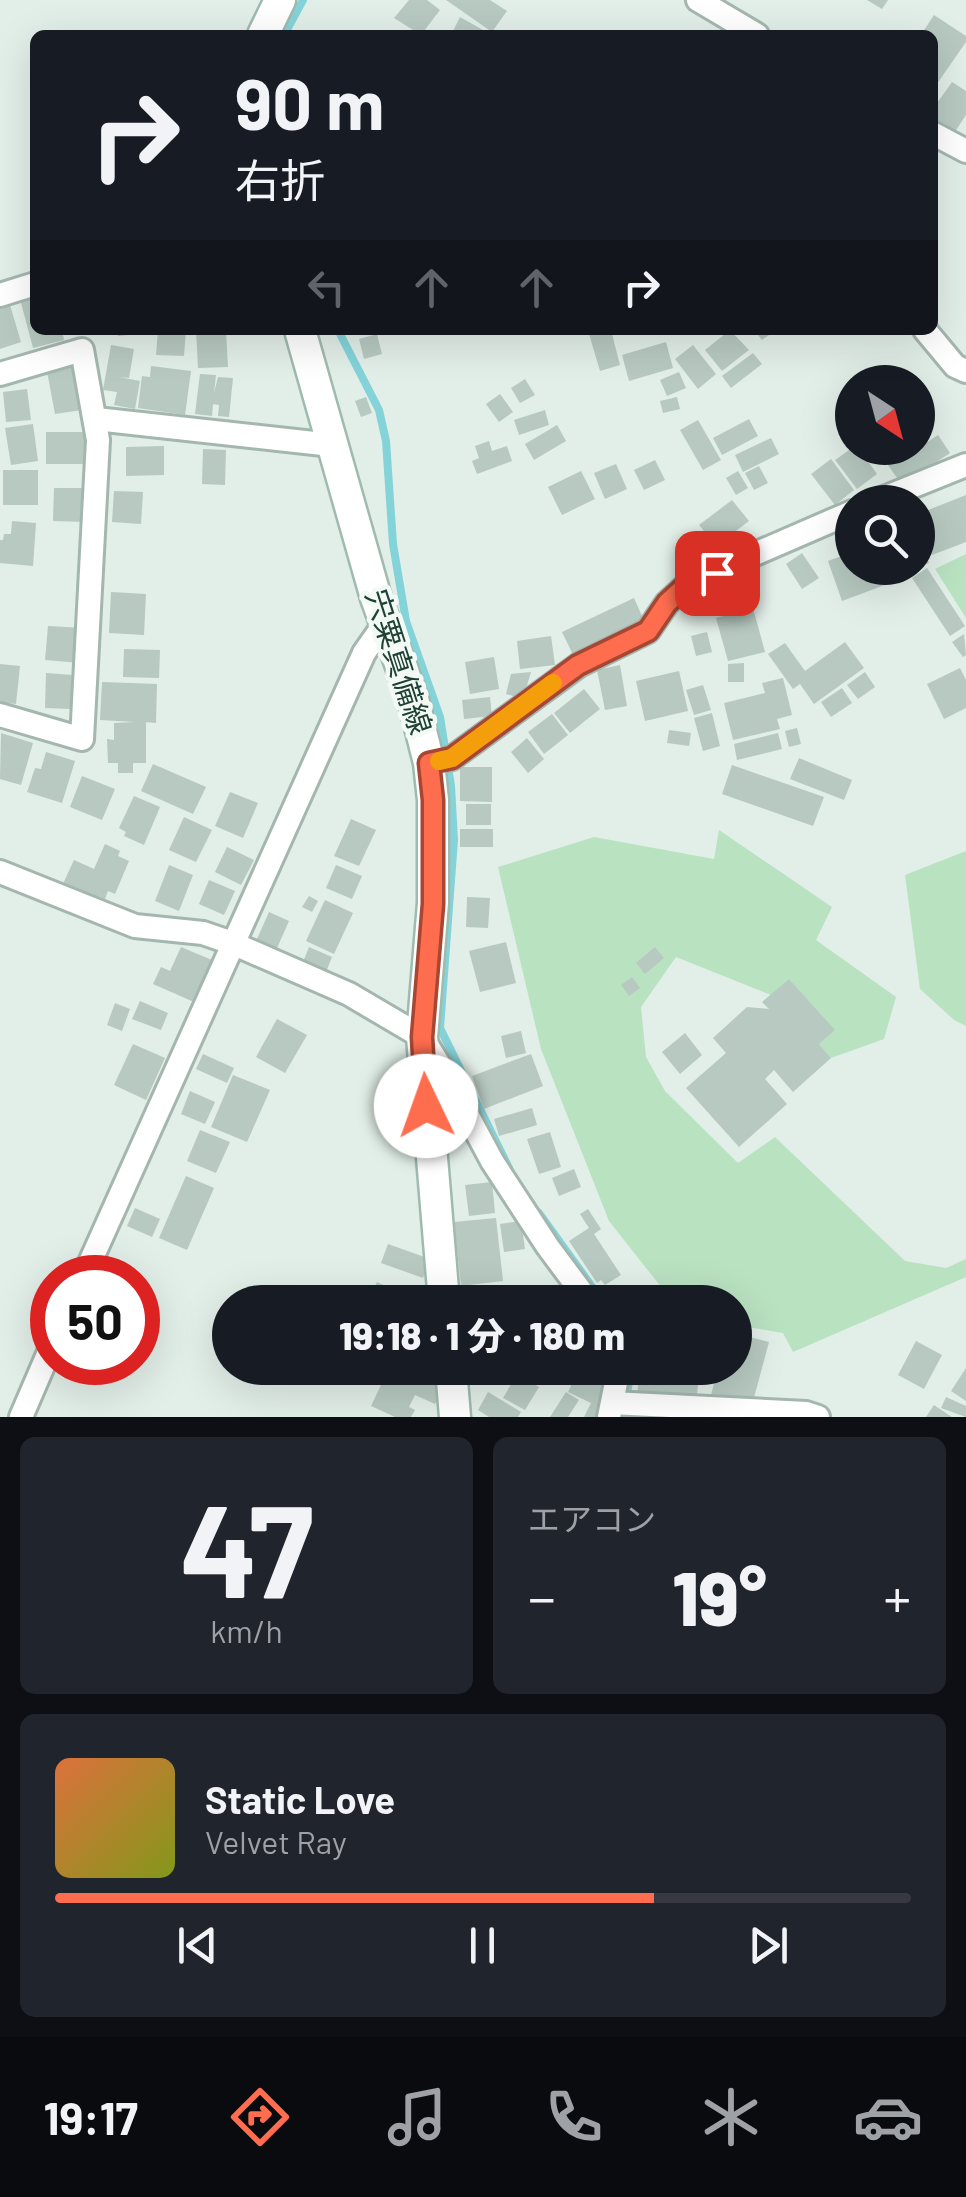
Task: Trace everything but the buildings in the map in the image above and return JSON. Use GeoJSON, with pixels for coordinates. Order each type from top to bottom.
{"type":"FeatureCollection","features":[{"type":"Feature","properties":{"kind":"main road"},"geometry":{"type":"LineString","coordinates":[[265,30],[280,0]]}},
{"type":"Feature","properties":{"kind":"main road","name":"宍粟真備線"},"geometry":{"type":"LineString","coordinates":[[301,335],[385,623],[441,760],[433,800],[433,904],[422,1037],[443,1285]]}},
{"type":"Feature","properties":{"kind":"main road"},"geometry":{"type":"LineString","coordinates":[[452,1385],[455,1417]]}},
{"type":"Feature","properties":{"kind":"street"},"geometry":{"type":"LineString","coordinates":[[698,0],[749,30]]}},
{"type":"Feature","properties":{"kind":"street"},"geometry":{"type":"LineString","coordinates":[[938,136],[966,152]]}},
{"type":"Feature","properties":{"kind":"street"},"geometry":{"type":"LineString","coordinates":[[0,295],[30,286]]}},
{"type":"Feature","properties":{"kind":"street"},"geometry":{"type":"LineString","coordinates":[[929,335],[948,358],[966,371]]}},
{"type":"Feature","properties":{"kind":"street"},"geometry":{"type":"LineString","coordinates":[[0,374],[82,350],[98,440],[82,739],[0,715]]}},
{"type":"Feature","properties":{"kind":"street"},"geometry":{"type":"LineString","coordinates":[[96,419],[332,445]]}},
{"type":"Feature","properties":{"kind":"street"},"geometry":{"type":"LineString","coordinates":[[916,485],[966,465]]}},
{"type":"Feature","properties":{"kind":"street"},"geometry":{"type":"LineString","coordinates":[[441,760],[578,665],[648,631],[667,603],[690,582],[835,519]]}},
{"type":"Feature","properties":{"kind":"street"},"geometry":{"type":"LineString","coordinates":[[93,1255],[364,654],[385,623]]}},
{"type":"Feature","properties":{"kind":"street"},"geometry":{"type":"LineString","coordinates":[[0,872],[135,926],[203,933],[232,943],[349,994],[422,1037],[492,1161],[576,1285]]}},
{"type":"Feature","properties":{"kind":"street"},"geometry":{"type":"LineString","coordinates":[[20,1417],[34,1385]]}},
{"type":"Feature","properties":{"kind":"street"},"geometry":{"type":"LineString","coordinates":[[618,1407],[806,1413],[818,1417]]}},
{"type":"Feature","properties":{"kind":"green space"},"geometry":{"type":"Polygon","coordinates":[[[966,554],[966,618],[935,569],[966,554]]]}},
{"type":"Feature","properties":{"kind":"green space"},"geometry":{"type":"Polygon","coordinates":[[[719,830],[832,907],[816,940],[896,997],[884,1039],[831,1058],[819,1044],[834,1030],[789,979],[771,995],[676,957],[641,1007],[646,1057],[665,1091],[738,1163],[775,1137],[905,1261],[946,1268],[966,1259],[966,1277],[793,1352],[783,1333],[752,1328],[752,1285],[660,1285],[609,1221],[541,1049],[498,867],[594,837],[714,859],[719,830]]]}},
{"type":"Feature","properties":{"kind":"green space"},"geometry":{"type":"Polygon","coordinates":[[[966,851],[966,1026],[920,989],[905,875],[966,851]]]}},
{"type":"Feature","properties":{"kind":"waterway"},"geometry":{"type":"LineString","coordinates":[[287,30],[303,0]]}},
{"type":"Feature","properties":{"kind":"waterway"},"geometry":{"type":"LineString","coordinates":[[341,335],[379,410],[386,441],[393,544],[406,621],[440,717],[451,786],[454,840],[440,1028],[509,1168]]}},
{"type":"Feature","properties":{"kind":"waterway"},"geometry":{"type":"LineString","coordinates":[[539,1213],[591,1285]]}},
{"type":"Feature","properties":{"kind":"waterway"},"geometry":{"type":"LineString","coordinates":[[622,1417],[629,1385]]}},
{"type":"Feature","properties":{"kind":"slow traffic"},"geometry":{"type":"LineString","coordinates":[[439,761],[452,758],[553,683]]}},
{"type":"Feature","properties":{"kind":"route"},"geometry":{"type":"LineString","coordinates":[[426,1106],[422,1037],[433,904],[429,763],[452,758],[578,665],[648,631],[667,603],[690,582],[717,573]]}}]}
